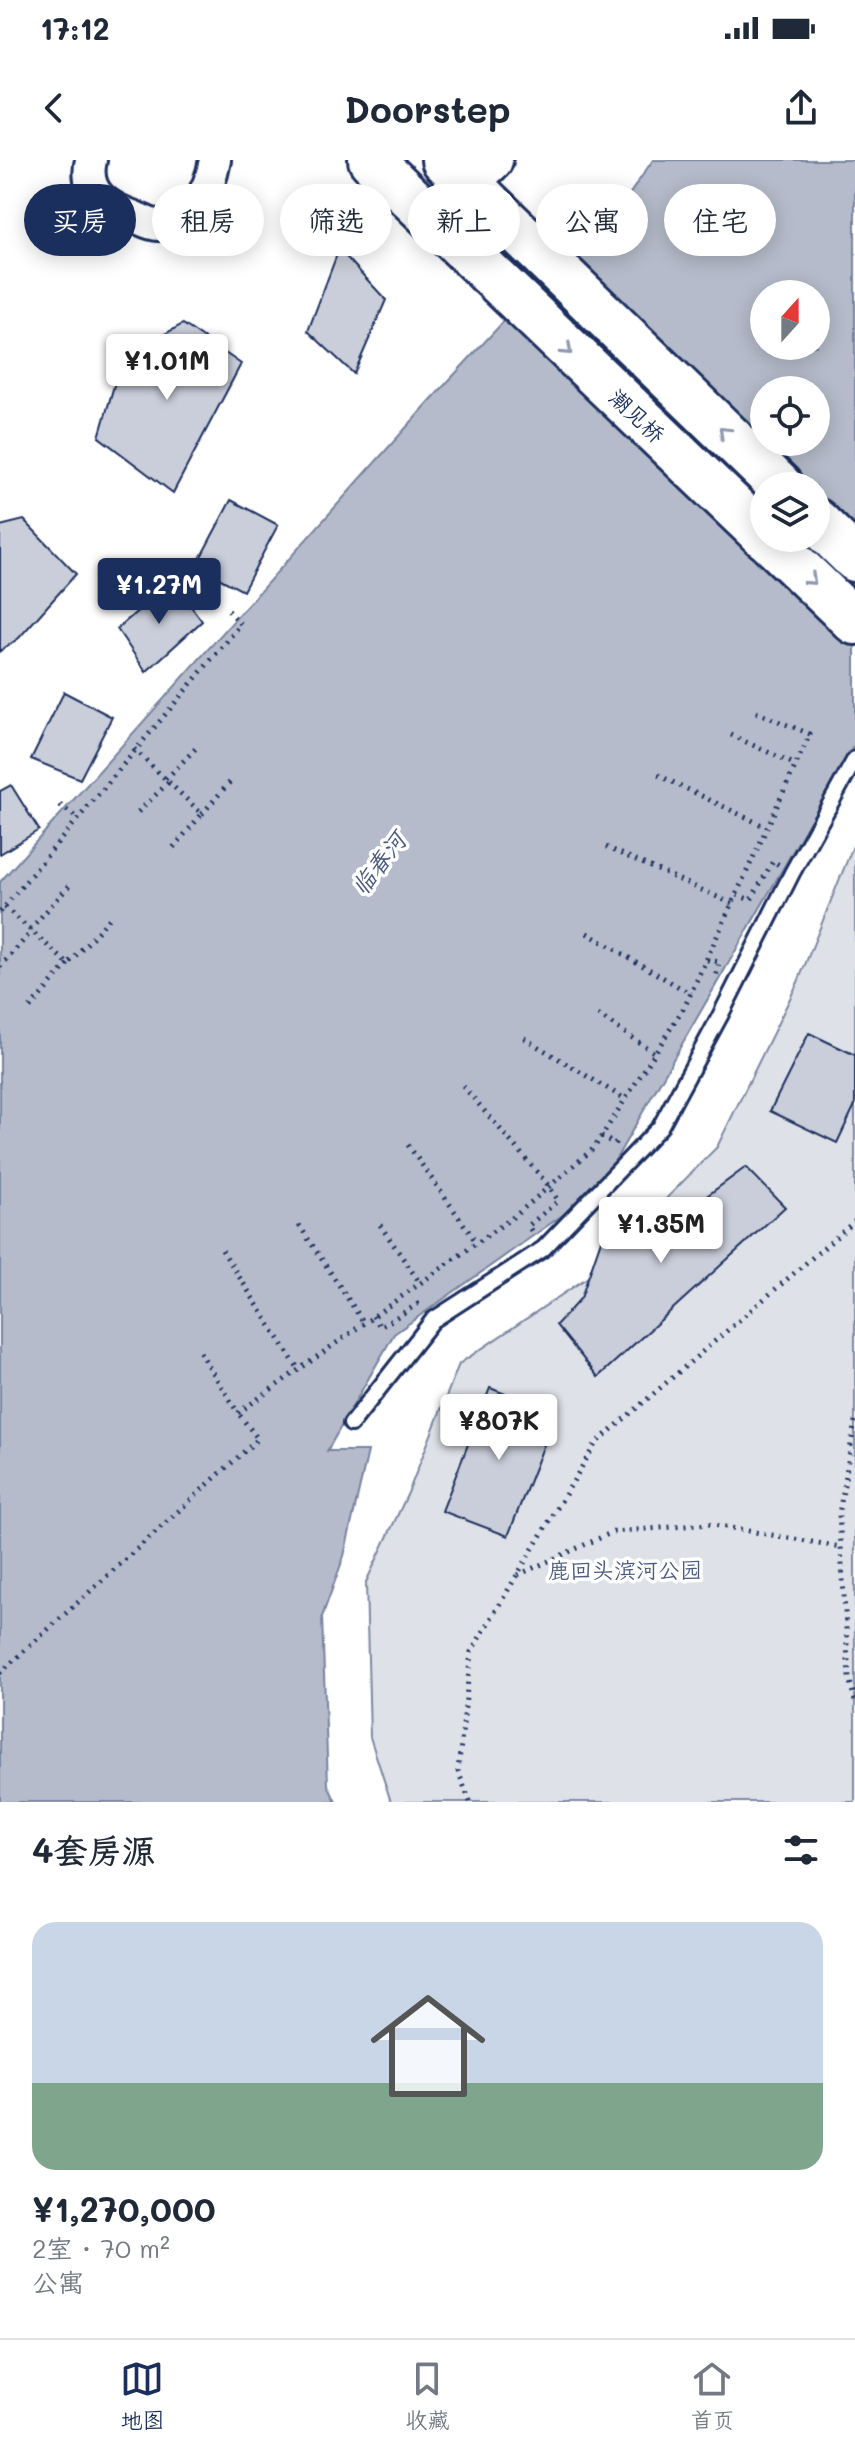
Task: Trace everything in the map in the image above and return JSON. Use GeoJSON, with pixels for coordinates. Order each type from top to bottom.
{"type":"FeatureCollection","features":[{"type":"Feature","properties":{"kind":"main road","name":"潮见桥"},"geometry":{"type":"LineString","coordinates":[[371,160],[408,196]]}},
{"type":"Feature","properties":{"kind":"main road"},"geometry":{"type":"LineString","coordinates":[[467,167],[545,258],[766,472]]}},
{"type":"Feature","properties":{"kind":"main road","name":"潮见桥"},"geometry":{"type":"LineString","coordinates":[[470,256],[750,523]]}},
{"type":"Feature","properties":{"kind":"main road"},"geometry":{"type":"LineString","coordinates":[[830,535],[855,559]]}},
{"type":"Feature","properties":{"kind":"main road","name":"潮见桥"},"geometry":{"type":"LineString","coordinates":[[781,552],[855,622]]}},
{"type":"Feature","properties":{"kind":"street"},"geometry":{"type":"LineString","coordinates":[[91,160],[89,167],[94,192],[110,209],[158,225],[174,222],[190,213],[207,194],[215,160]]}},
{"type":"Feature","properties":{"kind":"street"},"geometry":{"type":"LineString","coordinates":[[454,184],[467,167]]}},
{"type":"Feature","properties":{"kind":"lane"},"geometry":{"type":"LineString","coordinates":[[351,1424],[433,1320],[543,1249],[660,1127],[855,759]]}},
{"type":"Feature","properties":{"kind":"path"},"geometry":{"type":"LineString","coordinates":[[0,912],[241,624],[226,608]]}},
{"type":"Feature","properties":{"kind":"path"},"geometry":{"type":"LineString","coordinates":[[238,1413],[477,1243],[594,1148],[691,994],[810,734],[753,711]]}},
{"type":"Feature","properties":{"kind":"path"},"geometry":{"type":"LineString","coordinates":[[731,735],[796,765]]}},
{"type":"Feature","properties":{"kind":"path"},"geometry":{"type":"LineString","coordinates":[[138,812],[198,746]]}},
{"type":"Feature","properties":{"kind":"path"},"geometry":{"type":"LineString","coordinates":[[134,749],[202,814]]}},
{"type":"Feature","properties":{"kind":"path"},"geometry":{"type":"LineString","coordinates":[[658,775],[766,827]]}},
{"type":"Feature","properties":{"kind":"path"},"geometry":{"type":"LineString","coordinates":[[173,848],[230,782]]}},
{"type":"Feature","properties":{"kind":"path"},"geometry":{"type":"LineString","coordinates":[[60,805],[78,819]]}},
{"type":"Feature","properties":{"kind":"path"},"geometry":{"type":"LineString","coordinates":[[606,847],[733,904]]}},
{"type":"Feature","properties":{"kind":"path"},"geometry":{"type":"LineString","coordinates":[[0,967],[69,886]]}},
{"type":"Feature","properties":{"kind":"path"},"geometry":{"type":"LineString","coordinates":[[5,907],[68,964]]}},
{"type":"Feature","properties":{"kind":"path"},"geometry":{"type":"LineString","coordinates":[[30,1008],[110,918]]}},
{"type":"Feature","properties":{"kind":"path"},"geometry":{"type":"LineString","coordinates":[[587,933],[691,994]]}},
{"type":"Feature","properties":{"kind":"path"},"geometry":{"type":"LineString","coordinates":[[598,1015],[655,1053]]}},
{"type":"Feature","properties":{"kind":"path"},"geometry":{"type":"LineString","coordinates":[[524,1038],[625,1099]]}},
{"type":"Feature","properties":{"kind":"path"},"geometry":{"type":"LineString","coordinates":[[463,1086],[549,1186],[558,1201],[528,1226],[543,1249]]}},
{"type":"Feature","properties":{"kind":"path"},"geometry":{"type":"LineString","coordinates":[[408,1145],[477,1243]]}},
{"type":"Feature","properties":{"kind":"path"},"geometry":{"type":"LineString","coordinates":[[470,1802],[458,1771],[471,1652],[596,1443],[855,1221]]}},
{"type":"Feature","properties":{"kind":"path"},"geometry":{"type":"LineString","coordinates":[[299,1225],[364,1323]]}},
{"type":"Feature","properties":{"kind":"path"},"geometry":{"type":"LineString","coordinates":[[380,1225],[420,1283]]}},
{"type":"Feature","properties":{"kind":"path"},"geometry":{"type":"LineString","coordinates":[[222,1250],[299,1370]]}},
{"type":"Feature","properties":{"kind":"path"},"geometry":{"type":"LineString","coordinates":[[373,1316],[380,1327],[418,1304],[433,1320]]}},
{"type":"Feature","properties":{"kind":"path"},"geometry":{"type":"LineString","coordinates":[[0,1673],[258,1439],[200,1352]]}},
{"type":"Feature","properties":{"kind":"path"},"geometry":{"type":"LineString","coordinates":[[855,1421],[839,1514],[849,1678],[855,1701]]}},
{"type":"Feature","properties":{"kind":"path"},"geometry":{"type":"LineString","coordinates":[[517,1576],[613,1532],[708,1524],[841,1547]]}},
{"type":"Feature","properties":{"kind":"green space","name":"鹿回头滨河公园"},"geometry":{"type":"Polygon","coordinates":[[[855,841],[855,1802],[391,1802],[370,1737],[366,1582],[408,1493],[459,1364],[591,1275],[717,1147],[798,982],[855,841]]]}},
{"type":"Feature","properties":{"kind":"water","name":"临春河"},"geometry":{"type":"Polygon","coordinates":[[[653,160],[855,160],[855,743],[598,1190],[394,1334],[327,1451],[368,1451],[344,1556],[322,1617],[328,1785],[336,1802],[0,1802],[0,882],[430,401],[564,256],[648,256],[648,184],[636,184],[653,160]]]}},
{"type":"Feature","properties":{"kind":"building"},"geometry":{"type":"Polygon","coordinates":[[[336,256],[345,256],[386,300],[354,374],[308,331],[336,256]]]}},
{"type":"Feature","properties":{"kind":"building"},"geometry":{"type":"Polygon","coordinates":[[[183,324],[241,364],[173,493],[99,437],[122,358],[183,324]]]}},
{"type":"Feature","properties":{"kind":"building"},"geometry":{"type":"Polygon","coordinates":[[[231,500],[278,525],[243,591],[196,566],[231,500]]]}},
{"type":"Feature","properties":{"kind":"building"},"geometry":{"type":"Polygon","coordinates":[[[24,520],[76,574],[19,638],[0,651],[0,526],[24,520]]]}},
{"type":"Feature","properties":{"kind":"building"},"geometry":{"type":"Polygon","coordinates":[[[172,581],[202,621],[146,672],[117,629],[172,581]]]}},
{"type":"Feature","properties":{"kind":"building"},"geometry":{"type":"Polygon","coordinates":[[[64,692],[112,717],[80,779],[31,759],[64,692]]]}},
{"type":"Feature","properties":{"kind":"building"},"geometry":{"type":"Polygon","coordinates":[[[11,785],[39,830],[0,854],[0,791],[11,785]]]}},
{"type":"Feature","properties":{"kind":"building"},"geometry":{"type":"Polygon","coordinates":[[[809,1033],[855,1055],[855,1105],[837,1143],[770,1111],[809,1033]]]}},
{"type":"Feature","properties":{"kind":"building"},"geometry":{"type":"Polygon","coordinates":[[[746,1167],[785,1207],[598,1377],[556,1325],[581,1298],[602,1237],[646,1201],[686,1203],[704,1198],[746,1167]]]}},
{"type":"Feature","properties":{"kind":"building"},"geometry":{"type":"Polygon","coordinates":[[[490,1388],[556,1414],[508,1536],[442,1511],[490,1388]]]}}]}
